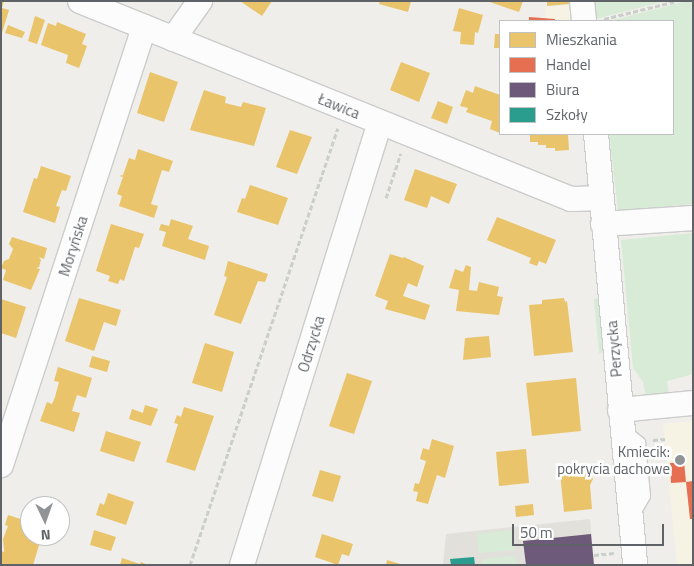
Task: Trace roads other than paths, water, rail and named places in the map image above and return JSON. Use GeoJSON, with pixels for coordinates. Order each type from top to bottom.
{"type":"FeatureCollection","features":[{"type":"Feature","properties":{"kind":"street","name":"Ławica"},"geometry":{"type":"LineString","coordinates":[[80,1],[571,199],[601,198]]}},
{"type":"Feature","properties":{"kind":"street"},"geometry":{"type":"LineString","coordinates":[[174,39],[200,1]]}},
{"type":"Feature","properties":{"kind":"street"},"geometry":{"type":"LineString","coordinates":[[582,1],[584,20]]}},
{"type":"Feature","properties":{"kind":"street","name":"Moryńska"},"geometry":{"type":"LineString","coordinates":[[1,465],[144,27]]}},
{"type":"Feature","properties":{"kind":"street","name":"Odrzycka"},"geometry":{"type":"LineString","coordinates":[[242,565],[380,122]]}},
{"type":"Feature","properties":{"kind":"street","name":"Perzycka"},"geometry":{"type":"LineString","coordinates":[[596,135],[631,519],[627,559]]}},
{"type":"Feature","properties":{"kind":"street"},"geometry":{"type":"LineString","coordinates":[[603,224],[693,218]]}},
{"type":"Feature","properties":{"kind":"street"},"geometry":{"type":"LineString","coordinates":[[621,419],[693,403]]}},
{"type":"Feature","properties":{"kind":"place","name":"Kmiecik: pokrycia dachowe"},"geometry":{"type":"Point","coordinates":[680,460]}}]}
